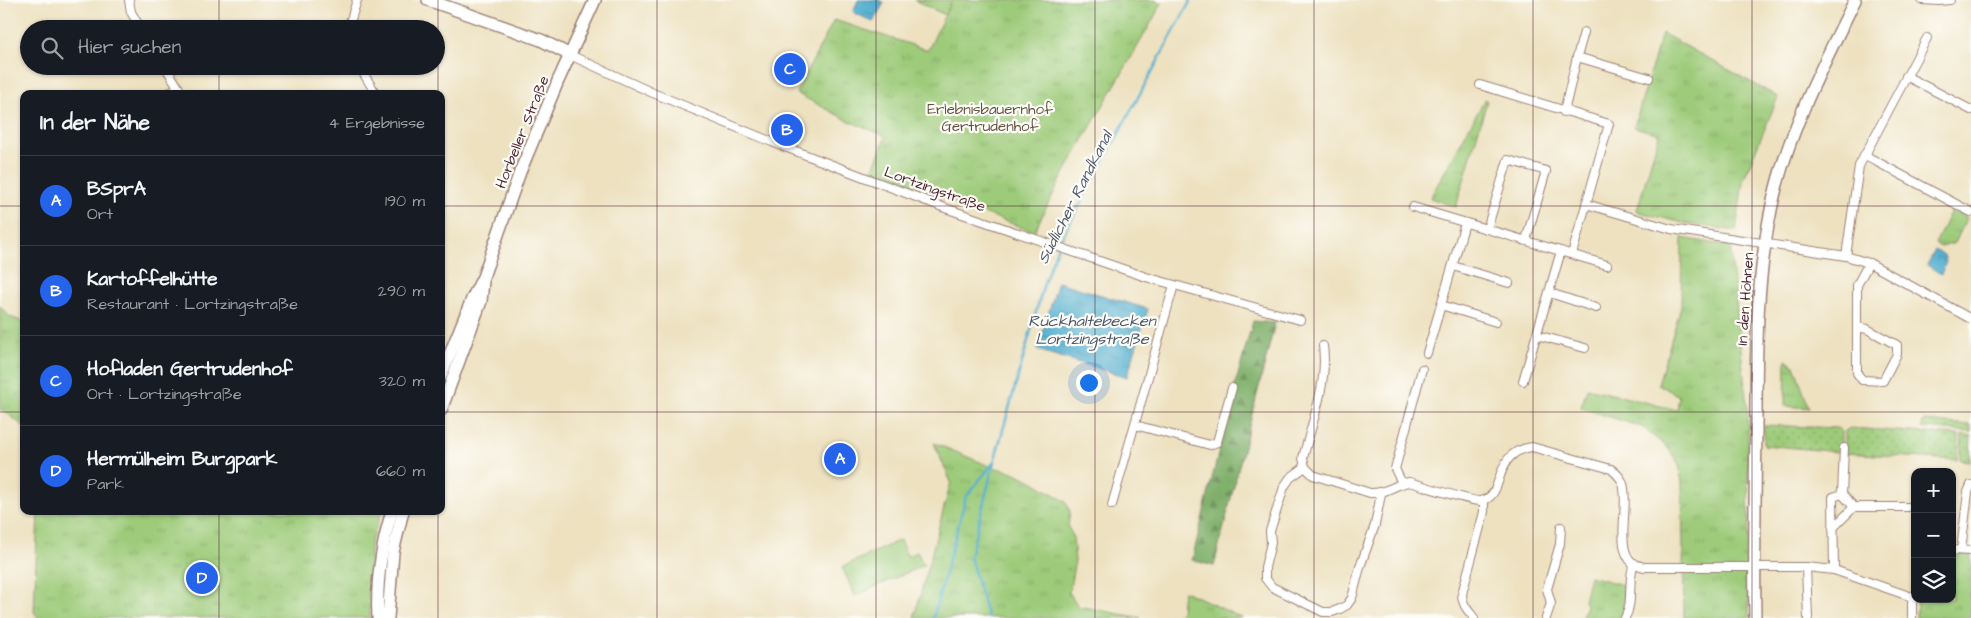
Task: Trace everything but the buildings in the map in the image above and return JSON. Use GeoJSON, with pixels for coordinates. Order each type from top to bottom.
{"type":"FeatureCollection","features":[{"type":"Feature","properties":{"kind":"street"},"geometry":{"type":"LineString","coordinates":[[129,0],[131,12],[136,20]]}},
{"type":"Feature","properties":{"kind":"street"},"geometry":{"type":"LineString","coordinates":[[351,20],[357,0]]}},
{"type":"Feature","properties":{"kind":"street"},"geometry":{"type":"LineString","coordinates":[[428,0],[541,40],[570,55]]}},
{"type":"Feature","properties":{"kind":"street","name":"Horbeller Straße"},"geometry":{"type":"LineString","coordinates":[[445,366],[483,277],[520,172],[595,0]]}},
{"type":"Feature","properties":{"kind":"street","name":"In den Höhnen"},"geometry":{"type":"LineString","coordinates":[[1755,618],[1756,338],[1764,243],[1776,188],[1791,141],[1817,78],[1855,0]]}},
{"type":"Feature","properties":{"kind":"street"},"geometry":{"type":"LineString","coordinates":[[1922,0],[1939,2],[1950,0]]}},
{"type":"Feature","properties":{"kind":"street"},"geometry":{"type":"LineString","coordinates":[[1564,112],[1584,32]]}},
{"type":"Feature","properties":{"kind":"street"},"geometry":{"type":"LineString","coordinates":[[1846,256],[1860,166],[1864,155],[1927,38]]}},
{"type":"Feature","properties":{"kind":"street","name":"Lortzingstraße"},"geometry":{"type":"LineString","coordinates":[[570,55],[653,93],[772,142],[945,208],[1174,285],[1300,320]]}},
{"type":"Feature","properties":{"kind":"street"},"geometry":{"type":"LineString","coordinates":[[1577,57],[1649,78]]}},
{"type":"Feature","properties":{"kind":"street"},"geometry":{"type":"LineString","coordinates":[[171,75],[180,90]]}},
{"type":"Feature","properties":{"kind":"street"},"geometry":{"type":"LineString","coordinates":[[364,75],[373,90]]}},
{"type":"Feature","properties":{"kind":"street"},"geometry":{"type":"LineString","coordinates":[[1906,76],[1970,108]]}},
{"type":"Feature","properties":{"kind":"street"},"geometry":{"type":"LineString","coordinates":[[1480,86],[1609,124],[1572,254]]}},
{"type":"Feature","properties":{"kind":"street"},"geometry":{"type":"LineString","coordinates":[[1864,155],[1971,212]]}},
{"type":"Feature","properties":{"kind":"street"},"geometry":{"type":"LineString","coordinates":[[1487,229],[1508,160],[1546,171],[1526,240]]}},
{"type":"Feature","properties":{"kind":"street"},"geometry":{"type":"LineString","coordinates":[[1586,204],[1671,229],[1846,256],[1869,263],[1971,319]]}},
{"type":"Feature","properties":{"kind":"street"},"geometry":{"type":"LineString","coordinates":[[1414,207],[1607,265]]}},
{"type":"Feature","properties":{"kind":"street"},"geometry":{"type":"LineString","coordinates":[[1426,354],[1465,223]]}},
{"type":"Feature","properties":{"kind":"street"},"geometry":{"type":"LineString","coordinates":[[1523,381],[1561,251]]}},
{"type":"Feature","properties":{"kind":"street"},"geometry":{"type":"LineString","coordinates":[[1858,327],[1867,329],[1897,345],[1897,354],[1883,381],[1862,380],[1857,373],[1857,285],[1869,263]]}},
{"type":"Feature","properties":{"kind":"street"},"geometry":{"type":"LineString","coordinates":[[1453,266],[1509,283]]}},
{"type":"Feature","properties":{"kind":"street","name":"Horbeller Straße"},"geometry":{"type":"LineString","coordinates":[[445,399],[481,301],[483,277]]}},
{"type":"Feature","properties":{"kind":"street"},"geometry":{"type":"LineString","coordinates":[[1112,505],[1174,285]]}},
{"type":"Feature","properties":{"kind":"street"},"geometry":{"type":"LineString","coordinates":[[1550,293],[1596,308]]}},
{"type":"Feature","properties":{"kind":"street"},"geometry":{"type":"LineString","coordinates":[[1441,305],[1496,322]]}},
{"type":"Feature","properties":{"kind":"street"},"geometry":{"type":"LineString","coordinates":[[1537,335],[1584,348]]}},
{"type":"Feature","properties":{"kind":"street"},"geometry":{"type":"LineString","coordinates":[[1323,346],[1325,362],[1322,386],[1303,458],[1305,467],[1313,475],[1370,493],[1380,494],[1402,483],[1409,482],[1478,502],[1491,496],[1496,489],[1504,463],[1522,448],[1532,447],[1611,468],[1620,476],[1626,499],[1624,546],[1626,556],[1634,563],[1644,567],[1806,567],[1834,570],[1911,594]]}},
{"type":"Feature","properties":{"kind":"street"},"geometry":{"type":"LineString","coordinates":[[1402,483],[1395,469],[1422,369]]}},
{"type":"Feature","properties":{"kind":"street"},"geometry":{"type":"LineString","coordinates":[[1135,425],[1210,446],[1217,442],[1232,388]]}},
{"type":"Feature","properties":{"kind":"street"},"geometry":{"type":"LineString","coordinates":[[1844,448],[1842,494],[1854,507]]}},
{"type":"Feature","properties":{"kind":"street"},"geometry":{"type":"LineString","coordinates":[[1305,467],[1290,478],[1284,487],[1270,531],[1271,543],[1265,567],[1265,578],[1272,587],[1323,612],[1332,612],[1340,609],[1347,605],[1352,598],[1360,567],[1375,525],[1380,494]]}},
{"type":"Feature","properties":{"kind":"street"},"geometry":{"type":"LineString","coordinates":[[1971,485],[1956,550],[1971,550]]}},
{"type":"Feature","properties":{"kind":"street"},"geometry":{"type":"LineString","coordinates":[[1834,570],[1833,497],[1842,494]]}},
{"type":"Feature","properties":{"kind":"street"},"geometry":{"type":"LineString","coordinates":[[1474,618],[1462,601],[1462,594],[1484,512],[1484,500]]}},
{"type":"Feature","properties":{"kind":"street"},"geometry":{"type":"LineString","coordinates":[[1833,528],[1854,507],[1911,507]]}},
{"type":"Feature","properties":{"kind":"street"},"geometry":{"type":"LineString","coordinates":[[378,618],[377,607],[382,554],[391,515]]}},
{"type":"Feature","properties":{"kind":"street"},"geometry":{"type":"LineString","coordinates":[[388,618],[393,552],[402,515]]}},
{"type":"Feature","properties":{"kind":"street"},"geometry":{"type":"LineString","coordinates":[[1546,618],[1551,603],[1547,589],[1560,544],[1561,527]]}},
{"type":"Feature","properties":{"kind":"street"},"geometry":{"type":"LineString","coordinates":[[1625,618],[1629,612],[1630,579],[1634,563]]}},
{"type":"Feature","properties":{"kind":"street"},"geometry":{"type":"LineString","coordinates":[[1806,567],[1808,618]]}},
{"type":"Feature","properties":{"kind":"street"},"geometry":{"type":"LineString","coordinates":[[1912,618],[1913,603]]}},
{"type":"Feature","properties":{"kind":"green space"},"geometry":{"type":"Polygon","coordinates":[[[914,0],[952,0],[945,15],[914,0]]]}},
{"type":"Feature","properties":{"kind":"green space","name":"Erlebnisbauernhof Gertrudenhof"},"geometry":{"type":"Polygon","coordinates":[[[952,0],[1154,0],[1162,3],[1080,145],[1034,232],[872,171],[886,136],[851,122],[796,93],[834,20],[928,50],[952,0]]]}},
{"type":"Feature","properties":{"kind":"green space"},"geometry":{"type":"Polygon","coordinates":[[[1662,33],[1778,97],[1743,181],[1736,231],[1683,223],[1637,210],[1659,134],[1634,127],[1662,33]]]}},
{"type":"Feature","properties":{"kind":"green space"},"geometry":{"type":"Polygon","coordinates":[[[1485,99],[1487,101],[1456,207],[1430,198],[1485,99]]]}},
{"type":"Feature","properties":{"kind":"green space"},"geometry":{"type":"Polygon","coordinates":[[[1952,209],[1967,218],[1955,243],[1941,247],[1935,244],[1952,209]]]}},
{"type":"Feature","properties":{"kind":"green space"},"geometry":{"type":"Polygon","coordinates":[[[1682,238],[1730,246],[1748,416],[1749,618],[1684,618],[1682,483],[1679,464],[1668,448],[1642,427],[1581,408],[1587,388],[1677,410],[1679,396],[1658,384],[1681,307],[1682,238]]]}},
{"type":"Feature","properties":{"kind":"green space"},"geometry":{"type":"Polygon","coordinates":[[[0,306],[10,317],[20,321],[20,424],[3,410],[0,410],[0,306]]]}},
{"type":"Feature","properties":{"kind":"green space"},"geometry":{"type":"Polygon","coordinates":[[[1253,321],[1275,323],[1214,566],[1192,560],[1253,321]]]}},
{"type":"Feature","properties":{"kind":"green space"},"geometry":{"type":"Polygon","coordinates":[[[1786,359],[1794,365],[1809,408],[1785,406],[1786,359]]]}},
{"type":"Feature","properties":{"kind":"green space"},"geometry":{"type":"Polygon","coordinates":[[[1923,421],[1971,425],[1971,432],[1922,428],[1923,421]]]}},
{"type":"Feature","properties":{"kind":"green space"},"geometry":{"type":"Polygon","coordinates":[[[1764,425],[1838,428],[1841,431],[1841,449],[1838,452],[1764,445],[1764,425]]]}},
{"type":"Feature","properties":{"kind":"green space"},"geometry":{"type":"Polygon","coordinates":[[[1850,428],[1959,435],[1957,460],[1845,453],[1845,431],[1850,428]]]}},
{"type":"Feature","properties":{"kind":"green space"},"geometry":{"type":"Polygon","coordinates":[[[1962,435],[1971,436],[1970,461],[1960,460],[1962,435]]]}},
{"type":"Feature","properties":{"kind":"green space"},"geometry":{"type":"Polygon","coordinates":[[[934,443],[992,467],[1013,472],[1065,501],[1070,511],[1068,527],[1073,536],[1075,561],[1069,592],[1078,606],[1141,618],[914,618],[951,482],[934,443]]]}},
{"type":"Feature","properties":{"kind":"green space"},"geometry":{"type":"Polygon","coordinates":[[[38,515],[381,515],[370,544],[370,618],[38,618],[34,612],[38,515]]]}},
{"type":"Feature","properties":{"kind":"green space"},"geometry":{"type":"Polygon","coordinates":[[[900,540],[907,556],[917,552],[924,565],[855,596],[842,567],[900,540]]]}},
{"type":"Feature","properties":{"kind":"green space"},"geometry":{"type":"Polygon","coordinates":[[[1956,554],[1971,555],[1971,618],[1916,618],[1917,603],[1956,603],[1956,554]]]}},
{"type":"Feature","properties":{"kind":"green space"},"geometry":{"type":"Polygon","coordinates":[[[1590,576],[1623,585],[1624,611],[1619,618],[1582,618],[1590,576]]]}},
{"type":"Feature","properties":{"kind":"green space"},"geometry":{"type":"Polygon","coordinates":[[[1183,591],[1242,618],[1175,618],[1181,611],[1183,591]]]}},
{"type":"Feature","properties":{"kind":"water"},"geometry":{"type":"Polygon","coordinates":[[[858,0],[879,0],[884,3],[873,22],[853,12],[858,0]]]}},
{"type":"Feature","properties":{"kind":"water"},"geometry":{"type":"Polygon","coordinates":[[[1935,250],[1944,255],[1946,262],[1941,274],[1927,265],[1935,250]]]}},
{"type":"Feature","properties":{"kind":"water","name":"Rückhaltebecken Lortzingstraße"},"geometry":{"type":"Polygon","coordinates":[[[1058,282],[1148,309],[1127,377],[1037,350],[1058,282]]]}},
{"type":"Feature","properties":{"kind":"waterway","name":"Südlicher Randkanal"},"geometry":{"type":"LineString","coordinates":[[988,618],[970,557],[994,462],[1045,280],[1060,241],[1191,0]]}},
{"type":"Feature","properties":{"kind":"waterway"},"geometry":{"type":"LineString","coordinates":[[933,618],[966,497],[993,463]]}},
{"type":"Feature","properties":{"kind":"place","name":"Hofladen Gertrudenhof"},"geometry":{"type":"Point","coordinates":[790,69]}},
{"type":"Feature","properties":{"kind":"place","name":"Kartoffelhütte"},"geometry":{"type":"Point","coordinates":[787,130]}},
{"type":"Feature","properties":{"kind":"place","name":"BSprA"},"geometry":{"type":"Point","coordinates":[840,459]}},
{"type":"Feature","properties":{"kind":"place","name":"Hermülheim Burgpark"},"geometry":{"type":"Point","coordinates":[202,578]}}]}
